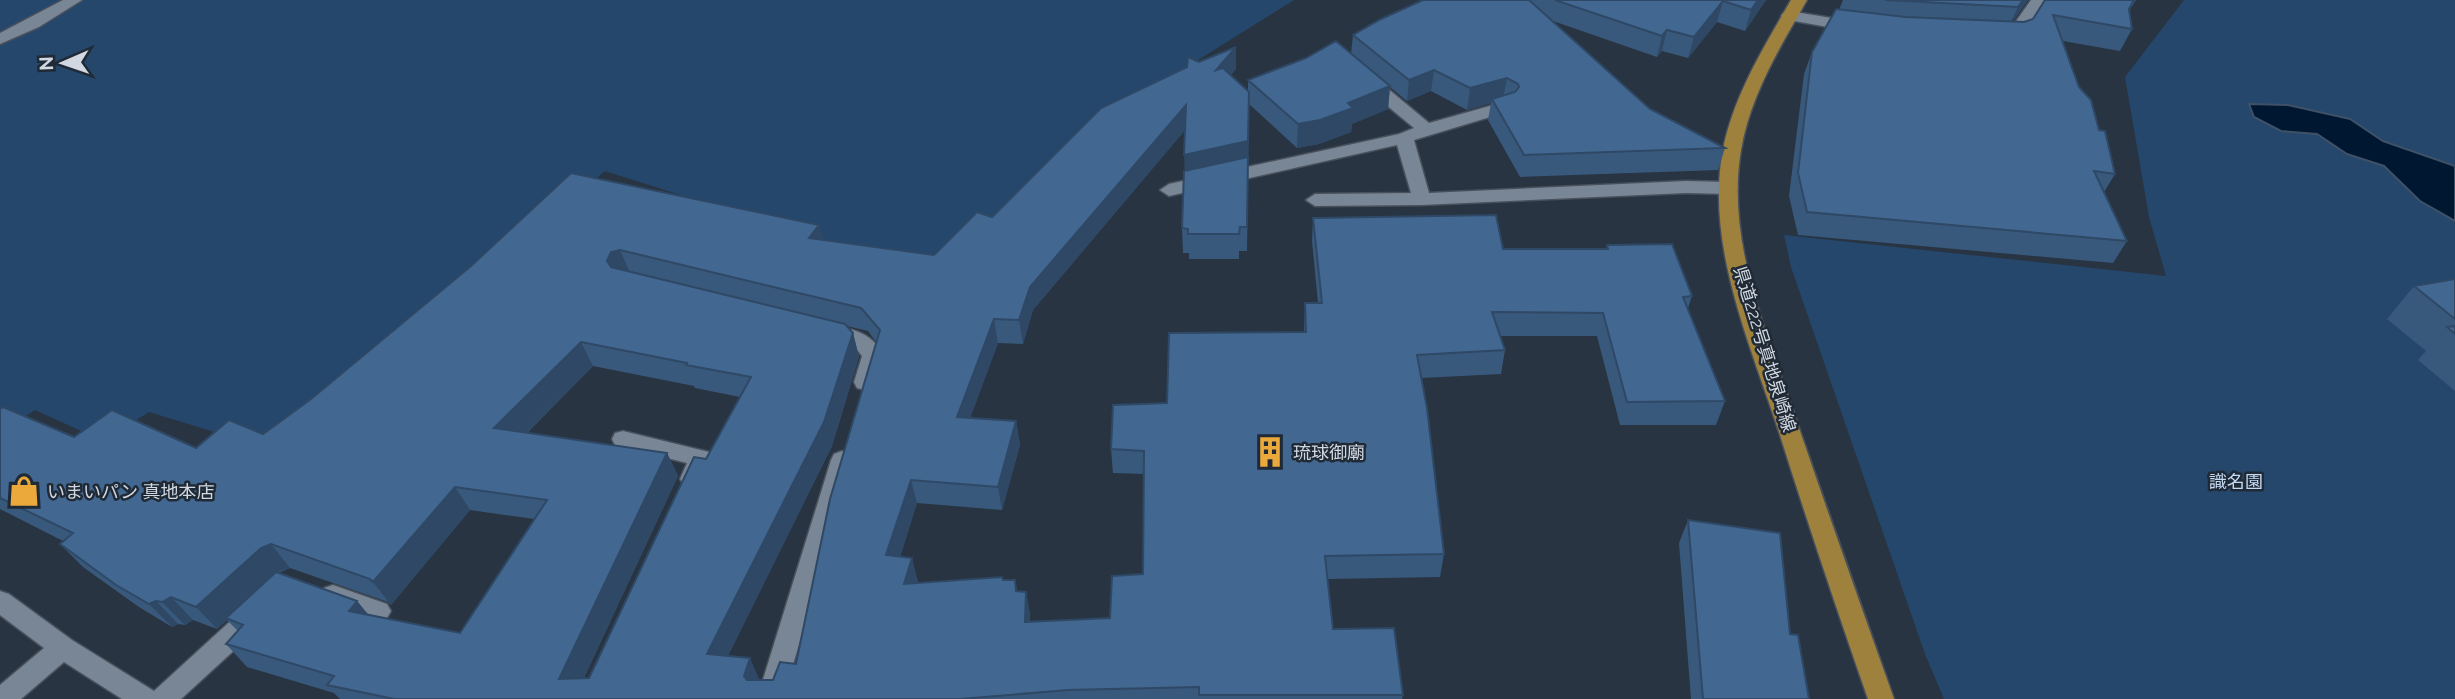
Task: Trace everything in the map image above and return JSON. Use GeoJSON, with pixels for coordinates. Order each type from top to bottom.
{"type":"FeatureCollection","features":[{"type":"Feature","properties":{"kind":"main road","name":"県道222号真地泉崎線"},"geometry":{"type":"LineString","coordinates":[[1794,8],[1770,48],[1745,102],[1732,150],[1728,188],[1743,289],[1819,522],[1881,699]]}},
{"type":"Feature","properties":{"kind":"street"},"geometry":{"type":"LineString","coordinates":[[0,38],[33,24],[74,0]]}},
{"type":"Feature","properties":{"kind":"street"},"geometry":{"type":"LineString","coordinates":[[1989,36],[2014,36],[2039,0]]}},
{"type":"Feature","properties":{"kind":"street"},"geometry":{"type":"LineString","coordinates":[[1794,8],[1827,24],[1868,27]]}},
{"type":"Feature","properties":{"kind":"street"},"geometry":{"type":"LineString","coordinates":[[1357,72],[1426,128]]}},
{"type":"Feature","properties":{"kind":"street"},"geometry":{"type":"LineString","coordinates":[[1169,190],[1404,138],[1426,128],[1504,107]]}},
{"type":"Feature","properties":{"kind":"street"},"geometry":{"type":"LineString","coordinates":[[1404,138],[1422,199]]}},
{"type":"Feature","properties":{"kind":"street"},"geometry":{"type":"LineString","coordinates":[[1315,200],[1422,199],[1686,187],[1728,188]]}},
{"type":"Feature","properties":{"kind":"street"},"geometry":{"type":"LineString","coordinates":[[806,326],[860,338],[873,355],[857,408]]}},
{"type":"Feature","properties":{"kind":"street"},"geometry":{"type":"LineString","coordinates":[[770,699],[849,435]]}},
{"type":"Feature","properties":{"kind":"street"},"geometry":{"type":"LineString","coordinates":[[623,439],[701,458],[683,496]]}},
{"type":"Feature","properties":{"kind":"street"},"geometry":{"type":"LineString","coordinates":[[316,589],[378,611]]}},
{"type":"Feature","properties":{"kind":"street"},"geometry":{"type":"LineString","coordinates":[[163,699],[271,599]]}},
{"type":"Feature","properties":{"kind":"street"},"geometry":{"type":"LineString","coordinates":[[0,601],[64,648],[144,699]]}},
{"type":"Feature","properties":{"kind":"street"},"geometry":{"type":"LineString","coordinates":[[2,699],[64,648]]}},
{"type":"Feature","properties":{"kind":"green space"},"geometry":{"type":"Polygon","coordinates":[[[0,0],[1294,0],[1155,87],[946,280],[605,171],[280,452],[149,412],[103,441],[35,410],[0,433],[0,0]]]}},
{"type":"Feature","properties":{"kind":"green space","name":"識名園"},"geometry":{"type":"Polygon","coordinates":[[[2184,0],[2455,0],[2455,699],[1944,699],[1925,654],[1791,267],[1784,235],[2166,276],[2149,217],[2125,77],[2184,0]]]}},
{"type":"Feature","properties":{"kind":"shaded area"},"geometry":{"type":"Polygon","coordinates":[[[2249,104],[2288,105],[2350,119],[2383,141],[2455,166],[2455,221],[2420,201],[2384,166],[2347,154],[2317,134],[2281,131],[2254,117],[2249,104]]]}},
{"type":"Feature","properties":{"kind":"building"},"geometry":{"type":"Polygon","coordinates":[[[1423,0],[1529,0],[1650,109],[1725,148],[1524,155],[1492,99],[1515,92],[1518,84],[1507,78],[1470,88],[1434,70],[1409,80],[1353,35],[1423,0]]]}},
{"type":"Feature","properties":{"kind":"building"},"geometry":{"type":"Polygon","coordinates":[[[1555,0],[1758,0],[1751,10],[1723,1],[1694,37],[1667,30],[1662,36],[1555,0]]]}},
{"type":"Feature","properties":{"kind":"building"},"geometry":{"type":"Polygon","coordinates":[[[1885,0],[2023,0],[2018,7],[1885,0]]]}},
{"type":"Feature","properties":{"kind":"building"},"geometry":{"type":"Polygon","coordinates":[[[2045,0],[2134,0],[2129,9],[2132,29],[2053,15],[2079,87],[2091,100],[2099,130],[2105,131],[2115,174],[2094,171],[2127,241],[1807,212],[1798,173],[1812,52],[1836,9],[1906,17],[2024,22],[2033,19],[2045,0]]]}},
{"type":"Feature","properties":{"kind":"building"},"geometry":{"type":"Polygon","coordinates":[[[1336,41],[1390,86],[1348,103],[1353,108],[1320,120],[1298,124],[1248,80],[1306,58],[1336,41]]]}},
{"type":"Feature","properties":{"kind":"building"},"geometry":{"type":"Polygon","coordinates":[[[1236,47],[1216,70],[1223,68],[1249,92],[1248,141],[1184,155],[1186,105],[1030,287],[1019,320],[994,319],[957,417],[1016,421],[998,487],[911,480],[886,555],[912,558],[904,584],[1002,577],[1003,580],[1015,580],[1016,591],[1026,592],[1025,622],[1110,618],[1112,576],[1143,574],[1144,451],[1111,449],[1113,405],[1167,403],[1169,333],[1306,332],[1305,303],[1322,303],[1313,218],[1496,215],[1503,249],[1608,249],[1607,245],[1672,244],[1692,296],[1683,297],[1725,401],[1627,402],[1603,313],[1492,312],[1505,350],[1417,355],[1427,408],[1444,554],[1325,556],[1333,629],[1394,628],[1403,695],[1199,695],[1199,687],[1068,690],[961,699],[394,699],[327,685],[334,676],[226,644],[243,625],[226,618],[276,572],[357,601],[349,611],[460,633],[547,500],[455,487],[373,582],[271,544],[261,548],[196,607],[171,597],[149,604],[116,585],[60,544],[73,533],[0,498],[0,409],[3,407],[74,437],[112,410],[196,448],[229,420],[263,434],[311,399],[471,266],[571,173],[819,225],[809,238],[934,255],[977,212],[992,217],[1101,108],[1187,67],[1188,57],[1199,62],[1236,47]],[[620,250],[611,252],[607,261],[611,267],[845,324],[853,333],[824,422],[707,654],[750,658],[744,676],[747,680],[773,680],[780,662],[796,664],[830,499],[880,330],[861,308],[620,250]],[[581,342],[494,428],[667,453],[559,679],[589,678],[694,457],[706,459],[751,377],[581,342]]]}},
{"type":"Feature","properties":{"kind":"building"},"geometry":{"type":"Polygon","coordinates":[[[1248,157],[1247,227],[1240,227],[1239,234],[1188,234],[1188,229],[1182,228],[1184,171],[1248,157]]]}},
{"type":"Feature","properties":{"kind":"building"},"geometry":{"type":"Polygon","coordinates":[[[2455,279],[2455,319],[2414,286],[2455,279]]]}},
{"type":"Feature","properties":{"kind":"building"},"geometry":{"type":"Polygon","coordinates":[[[2455,326],[2455,334],[2447,327],[2455,326]]]}},
{"type":"Feature","properties":{"kind":"building"},"geometry":{"type":"Polygon","coordinates":[[[1688,520],[1780,533],[1790,634],[1798,635],[1809,699],[1703,699],[1688,520]]]}},
{"type":"Feature","properties":{"kind":"place","name":"琉球御廟"},"geometry":{"type":"Point","coordinates":[1270,452]}},
{"type":"Feature","properties":{"kind":"place","name":"いまいパン 真地本店"},"geometry":{"type":"Point","coordinates":[24,491]}}]}
